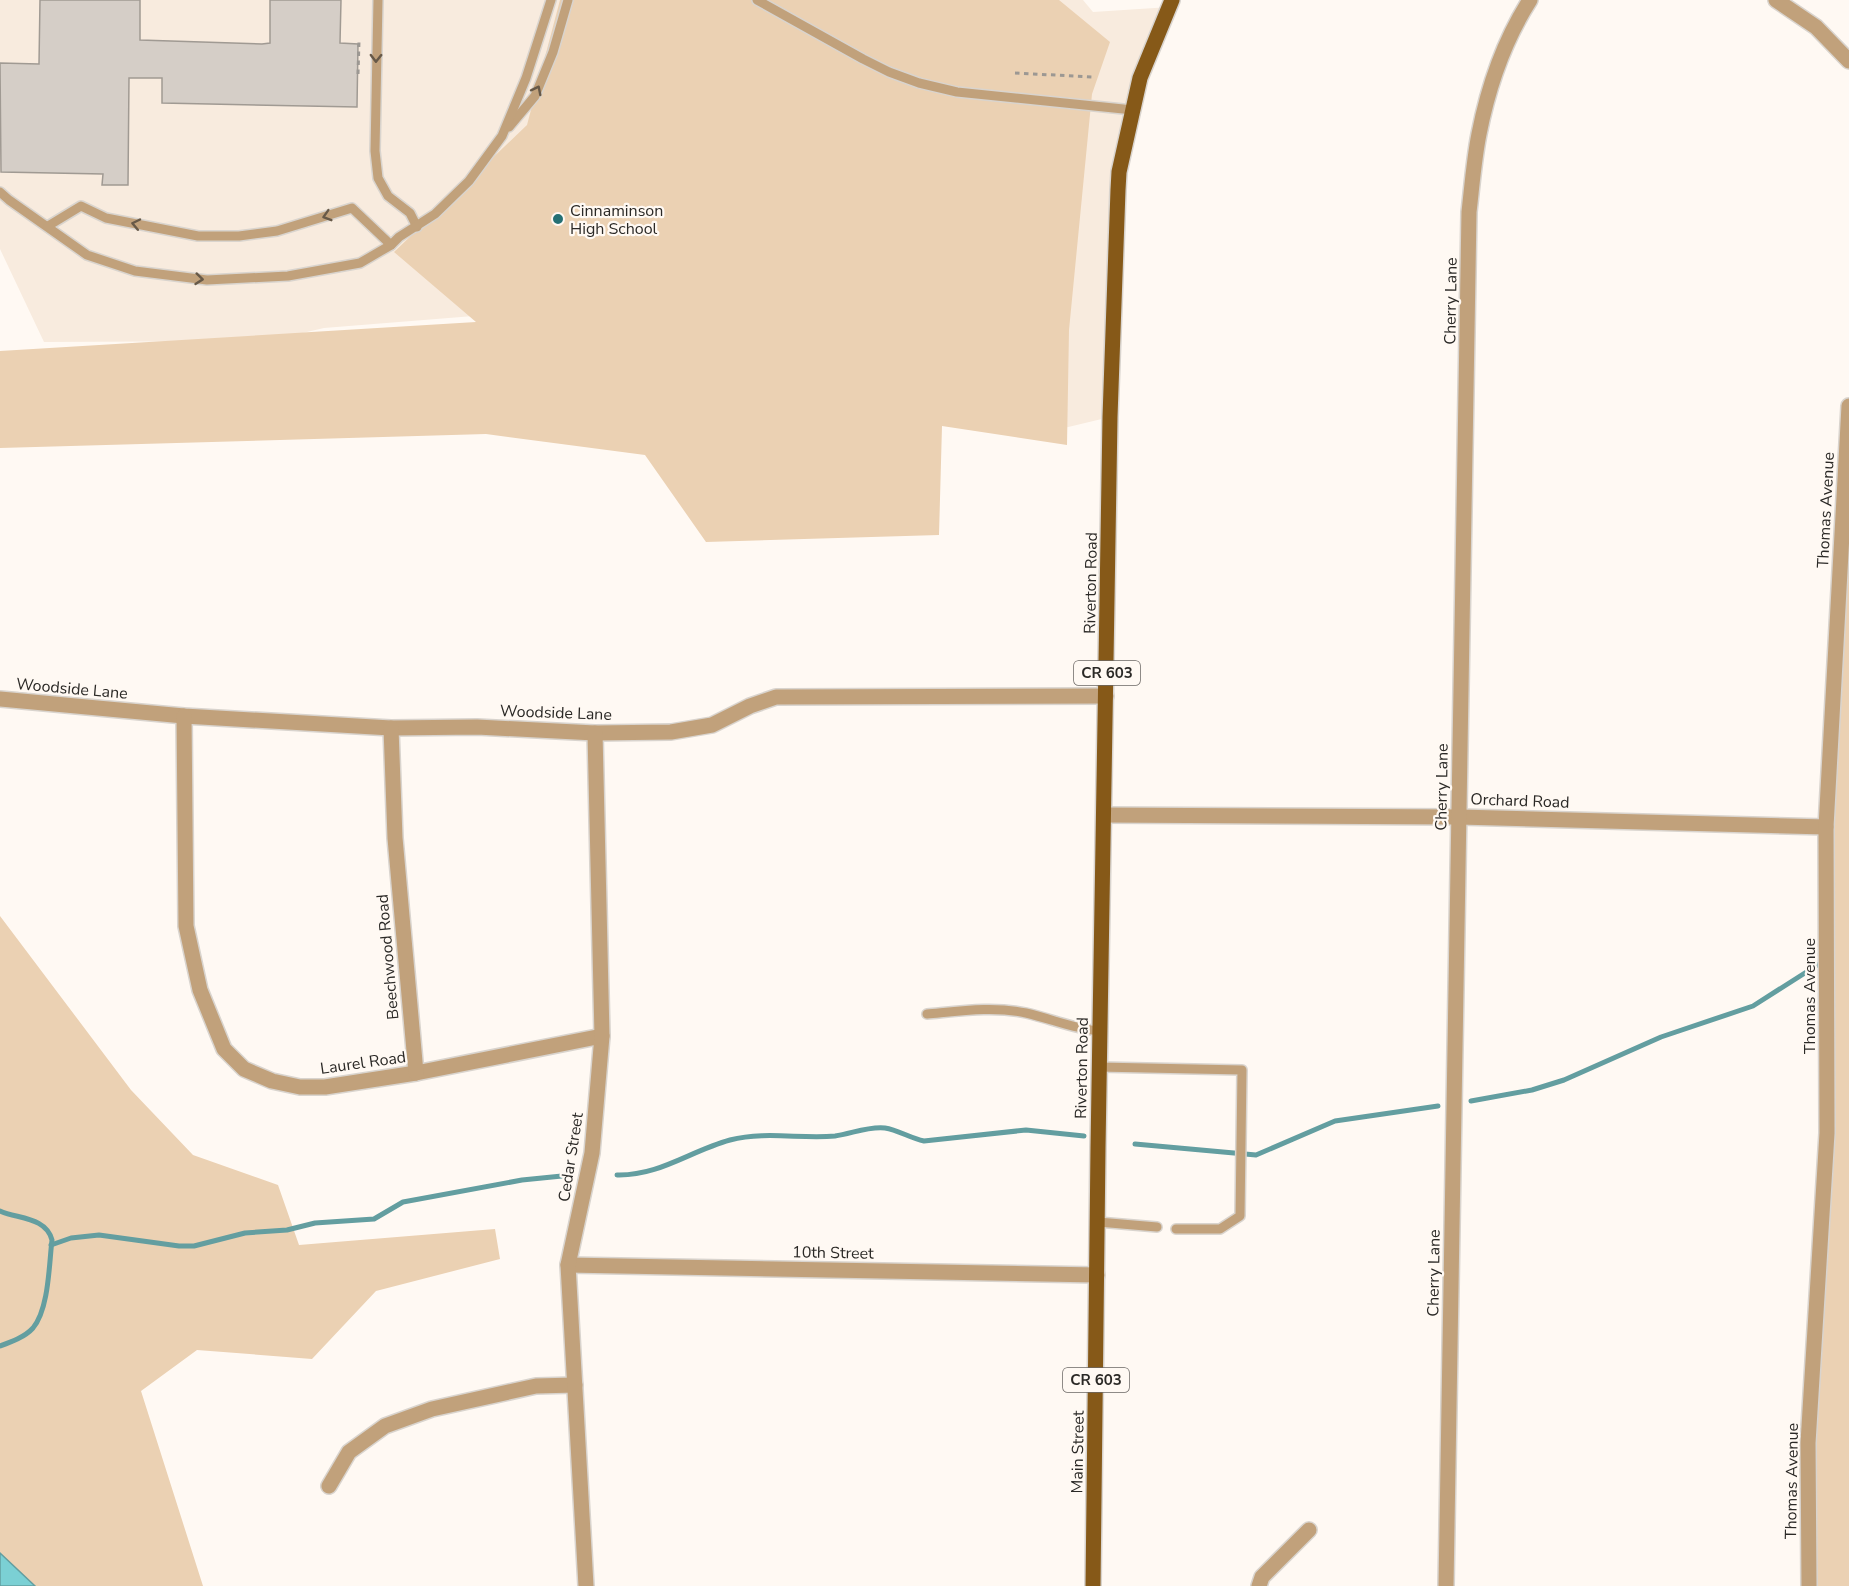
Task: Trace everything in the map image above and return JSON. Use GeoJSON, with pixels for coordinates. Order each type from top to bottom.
{"type":"FeatureCollection","features":[{"type":"Feature","properties":{"kind":"main road","name":"Riverton Road"},"geometry":{"type":"LineString","coordinates":[[1098,1175],[1110,417],[1119,172],[1140,78],[1173,0]]}},
{"type":"Feature","properties":{"kind":"main road","name":"Main Street"},"geometry":{"type":"LineString","coordinates":[[1094,1586],[1098,1175]]}},
{"type":"Feature","properties":{"kind":"street","name":"Cherry Lane"},"geometry":{"type":"LineString","coordinates":[[1446,1586],[1469,212],[1479,134],[1497,70],[1530,0]]}},
{"type":"Feature","properties":{"kind":"street"},"geometry":{"type":"LineString","coordinates":[[1776,0],[1816,27],[1849,61]]}},
{"type":"Feature","properties":{"kind":"street","name":"Thomas Avenue"},"geometry":{"type":"LineString","coordinates":[[1809,1586],[1808,1443],[1827,1133],[1826,827],[1849,406]]}},
{"type":"Feature","properties":{"kind":"street","name":"Woodside Lane"},"geometry":{"type":"LineString","coordinates":[[0,699],[184,716],[391,728],[477,727],[595,733],[671,732],[712,725],[750,706],[776,697],[1106,696]]}},
{"type":"Feature","properties":{"kind":"street","name":"Laurel Road"},"geometry":{"type":"LineString","coordinates":[[184,716],[186,926],[200,990],[224,1049],[244,1069],[272,1081],[300,1087],[326,1087],[416,1073],[602,1036]]}},
{"type":"Feature","properties":{"kind":"street","name":"Beechwood Road"},"geometry":{"type":"LineString","coordinates":[[391,728],[394,838],[416,1073]]}},
{"type":"Feature","properties":{"kind":"street","name":"Cedar Street"},"geometry":{"type":"LineString","coordinates":[[586,1586],[568,1265],[592,1153],[602,1036],[595,733]]}},
{"type":"Feature","properties":{"kind":"street","name":"Orchard Road"},"geometry":{"type":"LineString","coordinates":[[1104,815],[1459,816],[1826,827]]}},
{"type":"Feature","properties":{"kind":"street","name":"10th Street"},"geometry":{"type":"LineString","coordinates":[[568,1265],[1097,1275]]}},
{"type":"Feature","properties":{"kind":"street"},"geometry":{"type":"LineString","coordinates":[[329,1486],[350,1452],[385,1426],[432,1409],[536,1386],[574,1384]]}},
{"type":"Feature","properties":{"kind":"street"},"geometry":{"type":"LineString","coordinates":[[1258,1586],[1262,1577],[1309,1530]]}},
{"type":"Feature","properties":{"kind":"lane"},"geometry":{"type":"LineString","coordinates":[[378,0],[375,151],[378,178],[388,196],[410,213],[417,227]]}},
{"type":"Feature","properties":{"kind":"lane"},"geometry":{"type":"LineString","coordinates":[[502,136],[526,78],[551,0]]}},
{"type":"Feature","properties":{"kind":"lane"},"geometry":{"type":"LineString","coordinates":[[0,192],[9,201],[87,255],[135,271],[207,280],[288,276],[360,263],[391,245],[399,237],[435,214],[469,181],[502,136],[536,96],[553,52],[568,0]]}},
{"type":"Feature","properties":{"kind":"lane"},"geometry":{"type":"LineString","coordinates":[[757,0],[863,59],[919,83],[957,92],[1133,110]]}},
{"type":"Feature","properties":{"kind":"lane"},"geometry":{"type":"LineString","coordinates":[[48,226],[81,206],[106,218],[198,236],[239,236],[276,231],[352,208],[391,245]]}},
{"type":"Feature","properties":{"kind":"lane"},"geometry":{"type":"LineString","coordinates":[[927,1014],[955,1011],[1010,1011],[1082,1030],[1100,1031]]}},
{"type":"Feature","properties":{"kind":"lane"},"geometry":{"type":"LineString","coordinates":[[1099,1067],[1242,1070],[1240,1216],[1220,1228],[1176,1229]]}},
{"type":"Feature","properties":{"kind":"lane"},"geometry":{"type":"LineString","coordinates":[[1098,1222],[1157,1227]]}},
{"type":"Feature","properties":{"kind":"path"},"geometry":{"type":"LineString","coordinates":[[358,41],[358,74]]}},
{"type":"Feature","properties":{"kind":"path"},"geometry":{"type":"LineString","coordinates":[[1015,73],[1092,77]]}},
{"type":"Feature","properties":{"kind":"shaded area","name":"Cinnaminson High School"},"geometry":{"type":"Polygon","coordinates":[[[0,0],[1083,0],[1093,12],[1170,7],[1140,78],[1118,190],[1110,417],[1060,429],[486,315],[324,328],[268,341],[44,342],[0,249],[0,0]]]}},
{"type":"Feature","properties":{"kind":"shaded area"},"geometry":{"type":"Polygon","coordinates":[[[560,0],[1059,0],[1110,42],[1092,94],[1069,330],[1067,445],[942,426],[939,535],[706,542],[645,455],[486,434],[0,448],[0,351],[476,322],[394,252],[527,125],[560,0]]]}},
{"type":"Feature","properties":{"kind":"shaded area"},"geometry":{"type":"Polygon","coordinates":[[[1849,406],[1849,1586],[1810,1586],[1826,827],[1849,406]]]}},
{"type":"Feature","properties":{"kind":"shaded area"},"geometry":{"type":"Polygon","coordinates":[[[0,916],[131,1090],[193,1155],[278,1185],[299,1245],[495,1229],[500,1259],[376,1291],[312,1359],[197,1350],[141,1391],[203,1586],[0,1586],[0,916]]]}},
{"type":"Feature","properties":{"kind":"water"},"geometry":{"type":"Polygon","coordinates":[[[0,1553],[35,1586],[0,1586],[0,1553]]]}},
{"type":"Feature","properties":{"kind":"building"},"geometry":{"type":"Polygon","coordinates":[[[40,0],[140,0],[140,40],[262,44],[270,43],[270,0],[341,0],[340,43],[358,44],[357,107],[162,103],[162,78],[129,78],[128,185],[102,185],[103,174],[1,172],[0,63],[39,64],[40,0]]]}},
{"type":"Feature","properties":{"kind":"waterway"},"geometry":{"type":"LineString","coordinates":[[1471,1101],[1532,1090],[1564,1080],[1661,1037],[1753,1006],[1819,964]]}},
{"type":"Feature","properties":{"kind":"waterway"},"geometry":{"type":"LineString","coordinates":[[1135,1144],[1256,1155],[1335,1121],[1438,1106]]}},
{"type":"Feature","properties":{"kind":"waterway"},"geometry":{"type":"LineString","coordinates":[[617,1175],[647,1172],[715,1145],[743,1137],[822,1137],[879,1128],[890,1129],[924,1141],[1026,1130],[1084,1136]]}},
{"type":"Feature","properties":{"kind":"waterway"},"geometry":{"type":"LineString","coordinates":[[51,1245],[71,1238],[99,1235],[194,1246],[245,1233],[287,1230],[315,1223],[374,1219],[403,1202],[522,1180],[572,1175]]}},
{"type":"Feature","properties":{"kind":"waterway"},"geometry":{"type":"LineString","coordinates":[[0,1211],[38,1223],[49,1232],[52,1240],[45,1298],[38,1320],[26,1334],[0,1346]]}},
{"type":"Feature","properties":{"kind":"place","name":"Cinnaminson High School"},"geometry":{"type":"Point","coordinates":[558,219]}}]}
